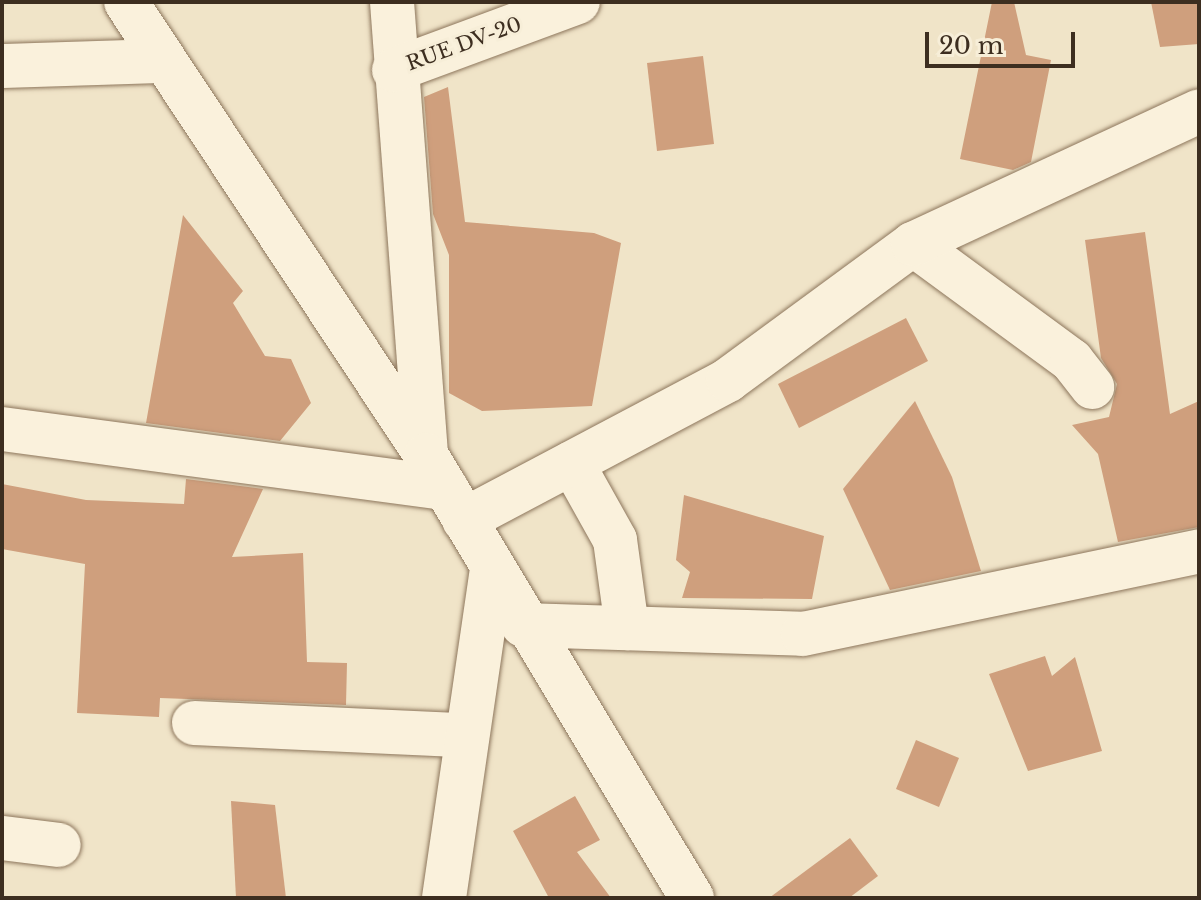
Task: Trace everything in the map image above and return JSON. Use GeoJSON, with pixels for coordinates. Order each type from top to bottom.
{"type":"FeatureCollection","features":[{"type":"Feature","properties":{"kind":"street"},"geometry":{"type":"LineString","coordinates":[[126,2],[161,61],[445,488],[523,625],[692,898]]}},
{"type":"Feature","properties":{"kind":"street"},"geometry":{"type":"LineString","coordinates":[[392,2],[394,70],[445,488]]}},
{"type":"Feature","properties":{"kind":"street","name":"RUE DV-20"},"geometry":{"type":"LineString","coordinates":[[394,70],[578,2]]}},
{"type":"Feature","properties":{"kind":"street"},"geometry":{"type":"LineString","coordinates":[[2,66],[161,61]]}},
{"type":"Feature","properties":{"kind":"street"},"geometry":{"type":"LineString","coordinates":[[2,429],[445,488],[572,463],[728,380],[913,244],[1199,111]]}},
{"type":"Feature","properties":{"kind":"street"},"geometry":{"type":"LineString","coordinates":[[913,244],[1072,361],[1092,387]]}},
{"type":"Feature","properties":{"kind":"street"},"geometry":{"type":"LineString","coordinates":[[572,463],[615,540],[627,628]]}},
{"type":"Feature","properties":{"kind":"street"},"geometry":{"type":"LineString","coordinates":[[523,625],[803,634],[1199,551]]}},
{"type":"Feature","properties":{"kind":"street"},"geometry":{"type":"LineString","coordinates":[[444,898],[463,735],[492,568]]}},
{"type":"Feature","properties":{"kind":"street"},"geometry":{"type":"LineString","coordinates":[[194,723],[463,735]]}},
{"type":"Feature","properties":{"kind":"street"},"geometry":{"type":"LineString","coordinates":[[2,838],[59,845]]}},
{"type":"Feature","properties":{"kind":"building"},"geometry":{"type":"Polygon","coordinates":[[[992,2],[1014,2],[1026,55],[1051,60],[1031,162],[1013,170],[960,159],[992,2]]]}},
{"type":"Feature","properties":{"kind":"building"},"geometry":{"type":"Polygon","coordinates":[[[1151,2],[1199,2],[1199,44],[1160,47],[1151,2]]]}},
{"type":"Feature","properties":{"kind":"building"},"geometry":{"type":"Polygon","coordinates":[[[703,56],[714,144],[657,151],[647,63],[703,56]]]}},
{"type":"Feature","properties":{"kind":"building"},"geometry":{"type":"Polygon","coordinates":[[[448,87],[465,222],[594,233],[621,243],[592,406],[482,411],[449,393],[449,255],[433,214],[424,97],[448,87]]]}},
{"type":"Feature","properties":{"kind":"building"},"geometry":{"type":"Polygon","coordinates":[[[183,215],[243,291],[233,303],[265,356],[291,359],[311,403],[280,441],[146,423],[183,215]]]}},
{"type":"Feature","properties":{"kind":"building"},"geometry":{"type":"Polygon","coordinates":[[[1145,232],[1170,414],[1199,401],[1199,527],[1118,542],[1098,454],[1072,425],[1109,417],[1117,384],[1101,358],[1085,240],[1145,232]]]}},
{"type":"Feature","properties":{"kind":"building"},"geometry":{"type":"Polygon","coordinates":[[[906,318],[928,361],[799,428],[778,384],[906,318]]]}},
{"type":"Feature","properties":{"kind":"building"},"geometry":{"type":"Polygon","coordinates":[[[915,401],[952,477],[981,571],[890,590],[843,489],[915,401]]]}},
{"type":"Feature","properties":{"kind":"building"},"geometry":{"type":"Polygon","coordinates":[[[186,479],[263,489],[232,557],[303,553],[307,662],[347,663],[346,705],[160,698],[159,717],[77,713],[85,564],[2,549],[2,484],[86,500],[184,504],[186,479]]]}},
{"type":"Feature","properties":{"kind":"building"},"geometry":{"type":"Polygon","coordinates":[[[684,495],[824,536],[812,599],[682,598],[690,572],[676,560],[684,495]]]}},
{"type":"Feature","properties":{"kind":"building"},"geometry":{"type":"Polygon","coordinates":[[[1045,656],[1052,676],[1075,657],[1102,751],[1028,771],[989,674],[1045,656]]]}},
{"type":"Feature","properties":{"kind":"building"},"geometry":{"type":"Polygon","coordinates":[[[916,740],[959,758],[939,807],[896,789],[916,740]]]}},
{"type":"Feature","properties":{"kind":"building"},"geometry":{"type":"Polygon","coordinates":[[[575,796],[600,840],[577,852],[611,898],[549,898],[513,831],[575,796]]]}},
{"type":"Feature","properties":{"kind":"building"},"geometry":{"type":"Polygon","coordinates":[[[231,801],[275,805],[286,898],[236,898],[231,801]]]}},
{"type":"Feature","properties":{"kind":"building"},"geometry":{"type":"Polygon","coordinates":[[[850,838],[878,876],[849,898],[769,898],[850,838]]]}}]}
